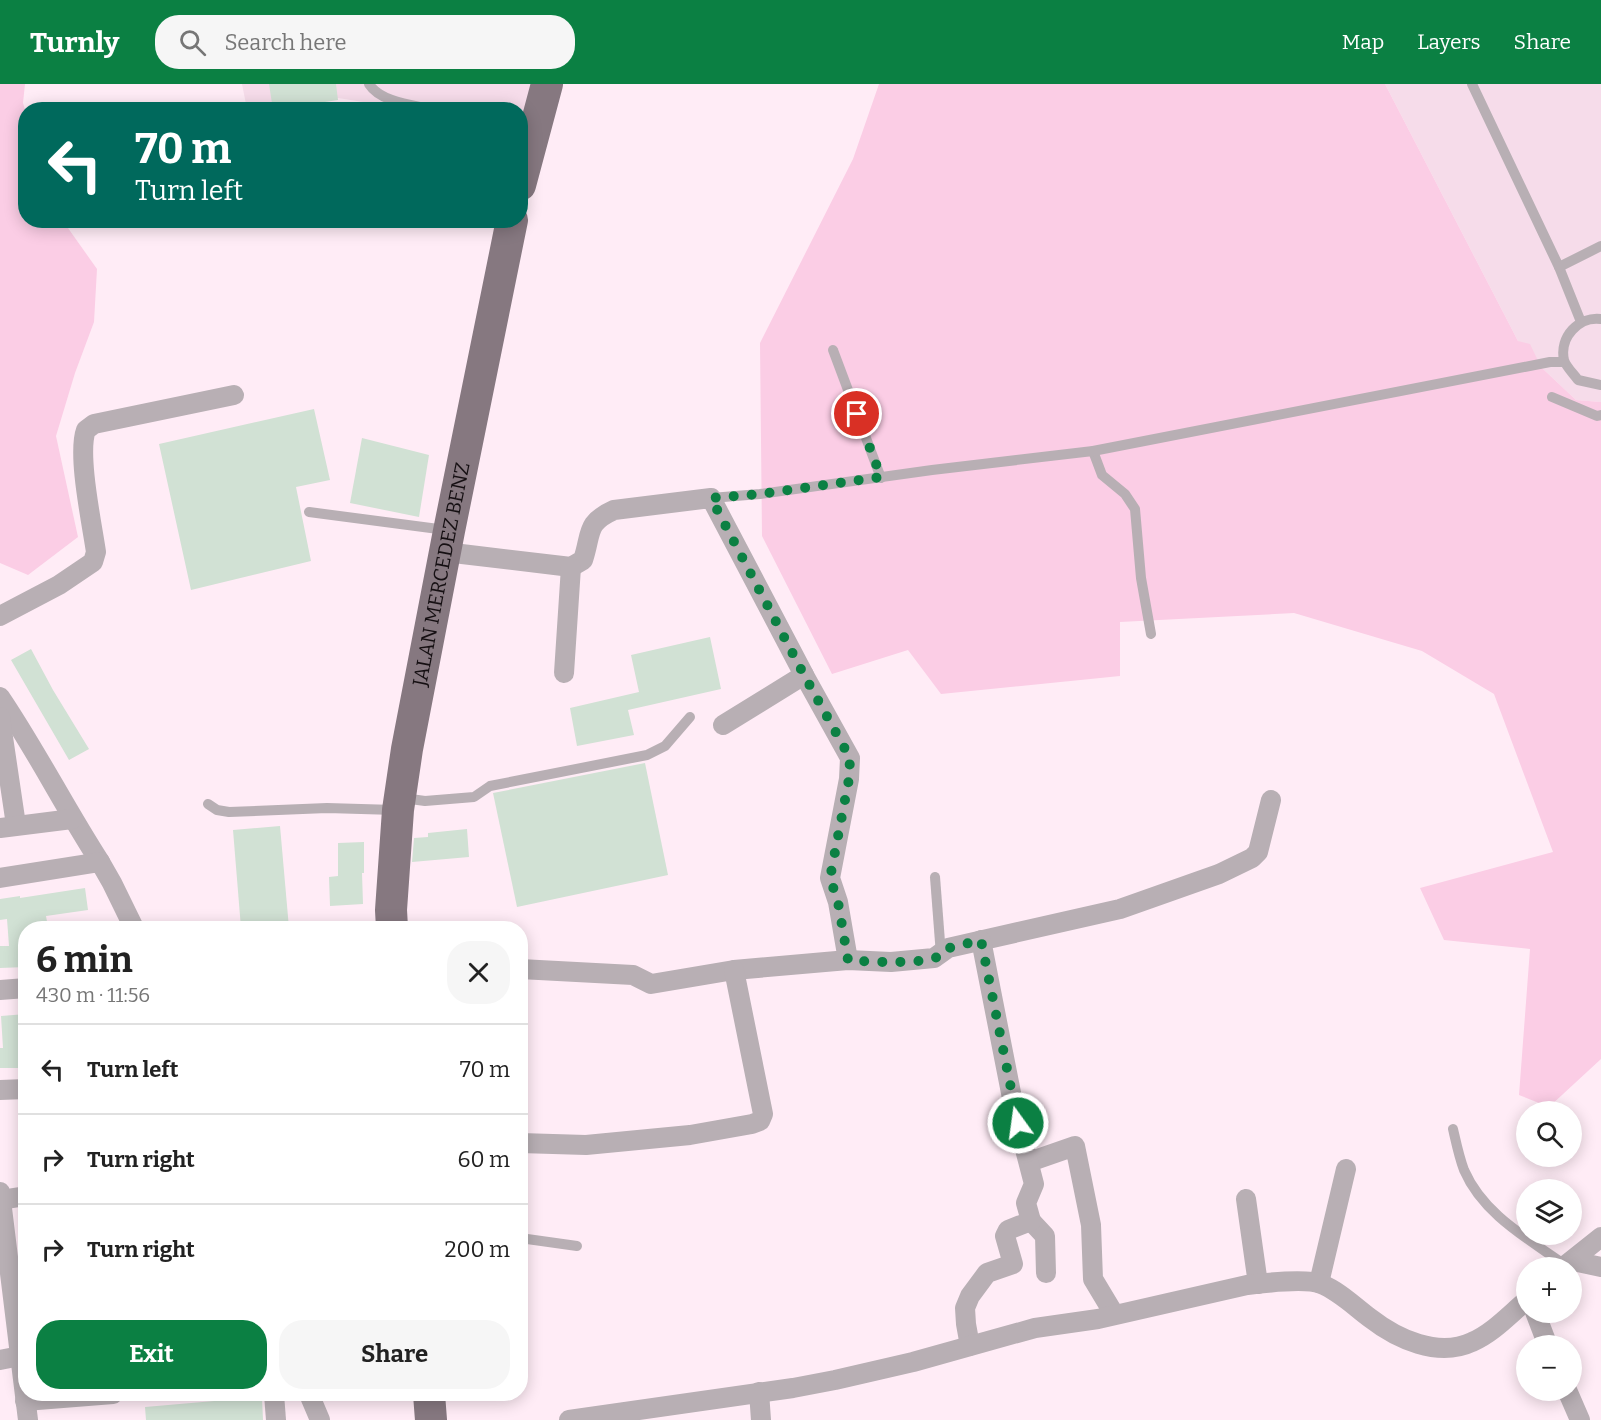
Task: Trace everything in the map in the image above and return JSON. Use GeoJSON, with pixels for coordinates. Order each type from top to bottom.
{"type":"FeatureCollection","features":[{"type":"Feature","properties":{"kind":"main road"},"geometry":{"type":"LineString","coordinates":[[528,130],[547,84]]}},
{"type":"Feature","properties":{"kind":"main road","name":"JALAN MERCEDEZ BENZ"},"geometry":{"type":"LineString","coordinates":[[392,921],[399,804],[418,687],[510,228]]}},
{"type":"Feature","properties":{"kind":"main road"},"geometry":{"type":"LineString","coordinates":[[430,1401],[431,1420]]}},
{"type":"Feature","properties":{"kind":"street"},"geometry":{"type":"LineString","coordinates":[[0,616],[59,585],[93,562],[96,552],[86,480],[84,447],[86,430],[94,424],[234,395]]}},
{"type":"Feature","properties":{"kind":"street"},"geometry":{"type":"LineString","coordinates":[[447,541],[571,567],[583,560],[591,527],[602,515],[614,510],[711,498],[850,758],[847,790],[830,878],[838,902],[848,960]]}},
{"type":"Feature","properties":{"kind":"street"},"geometry":{"type":"LineString","coordinates":[[564,673],[571,567]]}},
{"type":"Feature","properties":{"kind":"street"},"geometry":{"type":"LineString","coordinates":[[723,725],[804,675]]}},
{"type":"Feature","properties":{"kind":"street"},"geometry":{"type":"LineString","coordinates":[[0,697],[29,740],[72,819],[112,883],[131,921]]}},
{"type":"Feature","properties":{"kind":"street"},"geometry":{"type":"LineString","coordinates":[[0,717],[8,827],[72,819]]}},
{"type":"Feature","properties":{"kind":"street"},"geometry":{"type":"LineString","coordinates":[[528,969],[633,975],[651,984],[734,970],[848,960],[891,962],[934,958],[941,955],[945,949],[1120,909],[1197,883],[1239,865],[1258,852],[1271,800]]}},
{"type":"Feature","properties":{"kind":"street"},"geometry":{"type":"LineString","coordinates":[[0,878],[100,862]]}},
{"type":"Feature","properties":{"kind":"street"},"geometry":{"type":"LineString","coordinates":[[981,940],[1013,1103],[1035,1184],[1026,1203],[1031,1221],[1045,1236],[1046,1272]]}},
{"type":"Feature","properties":{"kind":"street"},"geometry":{"type":"LineString","coordinates":[[528,1143],[586,1145],[690,1135],[760,1121],[763,1114],[734,970]]}},
{"type":"Feature","properties":{"kind":"street"},"geometry":{"type":"LineString","coordinates":[[0,990],[18,989]]}},
{"type":"Feature","properties":{"kind":"street"},"geometry":{"type":"LineString","coordinates":[[0,1090],[18,1089]]}},
{"type":"Feature","properties":{"kind":"street"},"geometry":{"type":"LineString","coordinates":[[1029,1162],[1074,1146],[1091,1225],[1093,1279],[1114,1314]]}},
{"type":"Feature","properties":{"kind":"street"},"geometry":{"type":"LineString","coordinates":[[1319,1282],[1346,1169]]}},
{"type":"Feature","properties":{"kind":"street"},"geometry":{"type":"LineString","coordinates":[[18,1196],[0,1196],[4,1251],[18,1294]]}},
{"type":"Feature","properties":{"kind":"street"},"geometry":{"type":"LineString","coordinates":[[1246,1199],[1258,1284]]}},
{"type":"Feature","properties":{"kind":"street"},"geometry":{"type":"LineString","coordinates":[[970,1346],[965,1308],[970,1296],[987,1274],[1013,1264],[1005,1236],[1008,1230],[1031,1221]]}},
{"type":"Feature","properties":{"kind":"street"},"geometry":{"type":"LineString","coordinates":[[1577,1257],[1601,1237]]}},
{"type":"Feature","properties":{"kind":"street"},"geometry":{"type":"LineString","coordinates":[[1582,1266],[1601,1267]]}},
{"type":"Feature","properties":{"kind":"street"},"geometry":{"type":"LineString","coordinates":[[568,1420],[793,1388],[879,1371],[1035,1328],[1258,1284],[1319,1282],[1344,1297],[1383,1328],[1416,1344],[1429,1347],[1457,1346],[1474,1342],[1516,1309]]}},
{"type":"Feature","properties":{"kind":"street"},"geometry":{"type":"LineString","coordinates":[[0,1360],[18,1356]]}},
{"type":"Feature","properties":{"kind":"street"},"geometry":{"type":"LineString","coordinates":[[759,1392],[761,1420]]}},
{"type":"Feature","properties":{"kind":"street"},"geometry":{"type":"LineString","coordinates":[[26,1410],[75,1401]]}},
{"type":"Feature","properties":{"kind":"street"},"geometry":{"type":"LineString","coordinates":[[275,1401],[276,1420]]}},
{"type":"Feature","properties":{"kind":"street"},"geometry":{"type":"LineString","coordinates":[[312,1401],[320,1420]]}},
{"type":"Feature","properties":{"kind":"street"},"geometry":{"type":"LineString","coordinates":[[1572,1401],[1580,1420]]}},
{"type":"Feature","properties":{"kind":"lane"},"geometry":{"type":"LineString","coordinates":[[369,84],[373,90],[384,97],[404,102]]}},
{"type":"Feature","properties":{"kind":"lane"},"geometry":{"type":"LineString","coordinates":[[1472,84],[1559,267],[1581,322]]}},
{"type":"Feature","properties":{"kind":"lane"},"geometry":{"type":"LineString","coordinates":[[1559,267],[1601,246]]}},
{"type":"Feature","properties":{"kind":"lane"},"geometry":{"type":"LineString","coordinates":[[1601,319],[1581,322],[1569,332],[1563,346],[1564,362],[1578,380],[1601,385]]}},
{"type":"Feature","properties":{"kind":"lane"},"geometry":{"type":"LineString","coordinates":[[833,350],[881,477]]}},
{"type":"Feature","properties":{"kind":"lane"},"geometry":{"type":"LineString","coordinates":[[711,498],[760,494],[1093,451],[1550,362],[1564,362]]}},
{"type":"Feature","properties":{"kind":"lane"},"geometry":{"type":"LineString","coordinates":[[1552,397],[1597,416],[1601,415]]}},
{"type":"Feature","properties":{"kind":"lane"},"geometry":{"type":"LineString","coordinates":[[1093,451],[1102,475],[1125,494],[1135,509],[1141,578],[1151,634]]}},
{"type":"Feature","properties":{"kind":"lane"},"geometry":{"type":"LineString","coordinates":[[309,512],[447,541]]}},
{"type":"Feature","properties":{"kind":"lane"},"geometry":{"type":"LineString","coordinates":[[208,804],[217,810],[230,812],[399,804],[474,797],[490,786],[647,755],[665,746],[690,717]]}},
{"type":"Feature","properties":{"kind":"lane"},"geometry":{"type":"LineString","coordinates":[[935,877],[941,955]]}},
{"type":"Feature","properties":{"kind":"lane"},"geometry":{"type":"LineString","coordinates":[[1452,1129],[1464,1169],[1483,1201],[1502,1220],[1555,1257]]}},
{"type":"Feature","properties":{"kind":"lane"},"geometry":{"type":"LineString","coordinates":[[528,1239],[577,1246]]}},
{"type":"Feature","properties":{"kind":"shaded area"},"geometry":{"type":"Polygon","coordinates":[[[0,84],[25,84],[23,102],[18,102],[18,228],[68,228],[97,269],[94,322],[75,373],[56,436],[78,537],[28,575],[0,563],[0,84]]]}},
{"type":"Feature","properties":{"kind":"shaded area"},"geometry":{"type":"Polygon","coordinates":[[[242,84],[536,84],[528,107],[528,102],[363,102],[338,98],[305,102],[246,102],[242,84]]]}},
{"type":"Feature","properties":{"kind":"shaded area"},"geometry":{"type":"Polygon","coordinates":[[[879,84],[1385,84],[1518,341],[1530,344],[1541,367],[1576,400],[1601,402],[1601,1059],[1556,1101],[1534,1101],[1519,1095],[1530,949],[1444,940],[1420,888],[1553,852],[1494,694],[1422,651],[1294,613],[1120,622],[1120,676],[941,694],[908,650],[832,674],[762,536],[760,343],[853,159],[879,84]]]}},
{"type":"Feature","properties":{"kind":"shaded area"},"geometry":{"type":"Polygon","coordinates":[[[1385,84],[1601,84],[1601,402],[1576,400],[1541,367],[1518,341],[1385,84]]]}},
{"type":"Feature","properties":{"kind":"building"},"geometry":{"type":"Polygon","coordinates":[[[269,84],[336,84],[338,100],[272,102],[269,84]]]}},
{"type":"Feature","properties":{"kind":"building"},"geometry":{"type":"Polygon","coordinates":[[[314,409],[330,480],[296,487],[311,561],[191,590],[159,444],[314,409]]]}},
{"type":"Feature","properties":{"kind":"building"},"geometry":{"type":"Polygon","coordinates":[[[362,438],[429,455],[419,517],[350,503],[362,438]]]}},
{"type":"Feature","properties":{"kind":"building"},"geometry":{"type":"Polygon","coordinates":[[[710,637],[721,689],[628,710],[634,735],[577,746],[570,708],[639,692],[631,655],[710,637]]]}},
{"type":"Feature","properties":{"kind":"building"},"geometry":{"type":"Polygon","coordinates":[[[31,649],[89,749],[69,760],[11,660],[31,649]]]}},
{"type":"Feature","properties":{"kind":"building"},"geometry":{"type":"Polygon","coordinates":[[[645,763],[668,875],[517,907],[493,793],[645,763]]]}},
{"type":"Feature","properties":{"kind":"building"},"geometry":{"type":"Polygon","coordinates":[[[280,826],[288,921],[240,921],[233,830],[280,826]]]}},
{"type":"Feature","properties":{"kind":"building"},"geometry":{"type":"Polygon","coordinates":[[[467,829],[469,857],[412,862],[414,838],[428,837],[428,833],[467,829]]]}},
{"type":"Feature","properties":{"kind":"building"},"geometry":{"type":"Polygon","coordinates":[[[364,842],[363,904],[330,906],[329,877],[338,876],[338,843],[364,842]]]}},
{"type":"Feature","properties":{"kind":"building"},"geometry":{"type":"Polygon","coordinates":[[[85,888],[88,910],[46,916],[47,921],[18,921],[18,967],[0,968],[0,946],[9,946],[7,919],[0,920],[0,899],[20,896],[20,898],[85,888]]]}},
{"type":"Feature","properties":{"kind":"building"},"geometry":{"type":"Polygon","coordinates":[[[18,1015],[18,1068],[0,1068],[0,1048],[3,1048],[1,1016],[18,1015]]]}},
{"type":"Feature","properties":{"kind":"building"},"geometry":{"type":"Polygon","coordinates":[[[214,1401],[262,1401],[263,1420],[146,1420],[145,1407],[214,1401]]]}},
{"type":"Feature","properties":{"kind":"route"},"geometry":{"type":"LineString","coordinates":[[857,414],[881,477],[760,494],[711,498],[850,758],[849,779],[830,878],[838,902],[848,960],[891,962],[934,958],[941,955],[945,949],[981,940],[1018,1123]]}}]}
